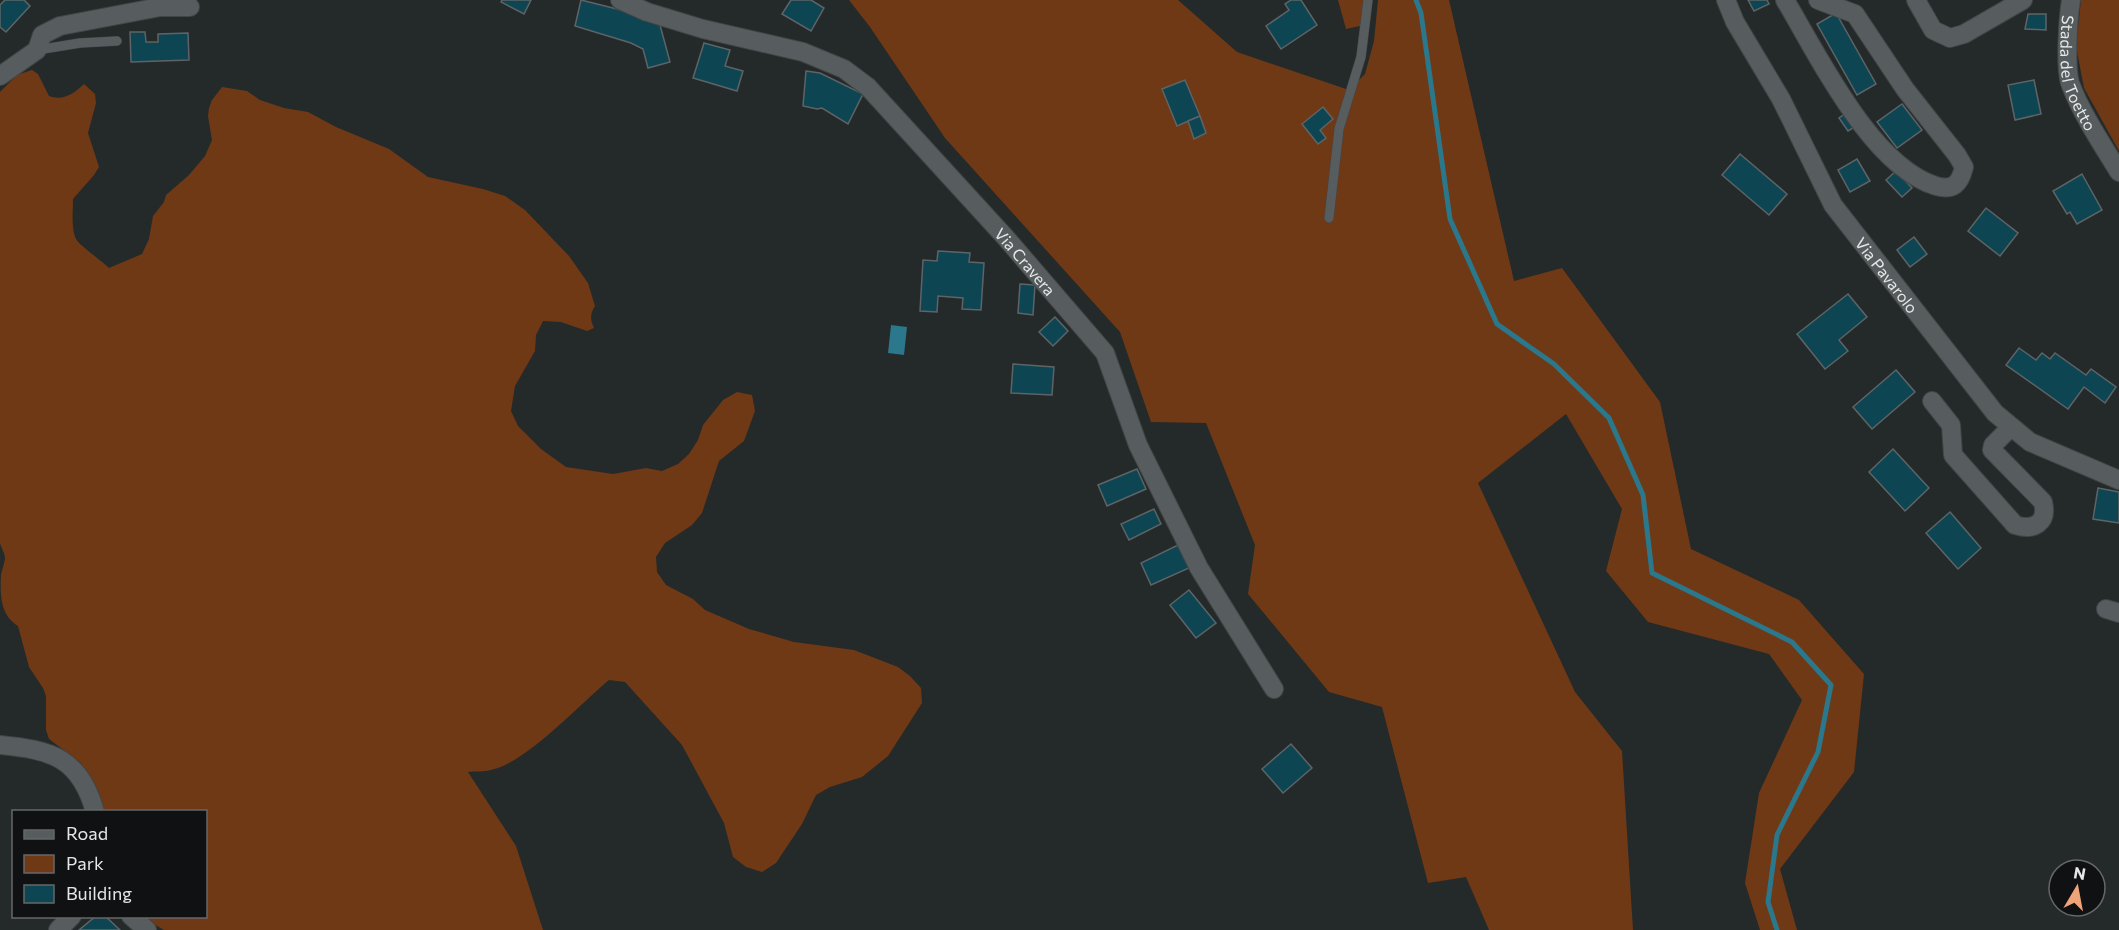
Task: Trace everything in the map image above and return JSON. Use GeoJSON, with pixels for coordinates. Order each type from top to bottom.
{"type":"FeatureCollection","features":[{"type":"Feature","properties":{"kind":"street","name":"Via Cravera"},"geometry":{"type":"LineString","coordinates":[[620,0],[647,12],[703,29],[803,52],[844,69],[868,87],[999,230],[1105,353],[1138,445],[1199,568],[1274,689]]}},
{"type":"Feature","properties":{"kind":"street","name":"Via Pavarolo"},"geometry":{"type":"LineString","coordinates":[[1726,0],[1735,22],[1781,99],[1833,205],[1988,404],[2010,428],[2030,442],[2119,480]]}},
{"type":"Feature","properties":{"kind":"street"},"geometry":{"type":"LineString","coordinates":[[1785,0],[1829,76],[1883,150],[1914,177],[1945,189],[1955,187],[1961,179],[1964,167],[1905,89],[1855,14],[1818,0]]}},
{"type":"Feature","properties":{"kind":"street"},"geometry":{"type":"LineString","coordinates":[[1917,0],[1933,30],[1950,38],[1964,34],[2023,0]]}},
{"type":"Feature","properties":{"kind":"street","name":"Stada del Toetto"},"geometry":{"type":"LineString","coordinates":[[2071,0],[2067,24],[2070,81],[2095,132],[2119,172]]}},
{"type":"Feature","properties":{"kind":"street"},"geometry":{"type":"LineString","coordinates":[[0,76],[37,50],[42,35],[60,26],[160,7],[190,7]]}},
{"type":"Feature","properties":{"kind":"street"},"geometry":{"type":"LineString","coordinates":[[1932,401],[1951,425],[1953,455],[2015,525],[2029,528],[2038,525],[2043,517],[2045,512],[2043,502],[1992,450],[1993,445],[2010,428]]}},
{"type":"Feature","properties":{"kind":"street"},"geometry":{"type":"LineString","coordinates":[[0,745],[45,751],[62,759],[79,775],[91,797],[94,810]]}},
{"type":"Feature","properties":{"kind":"street"},"geometry":{"type":"LineString","coordinates":[[58,930],[70,918]]}},
{"type":"Feature","properties":{"kind":"street"},"geometry":{"type":"LineString","coordinates":[[133,918],[147,930]]}},
{"type":"Feature","properties":{"kind":"lane"},"geometry":{"type":"LineString","coordinates":[[1329,218],[1339,129],[1361,57],[1368,0]]}},
{"type":"Feature","properties":{"kind":"lane"},"geometry":{"type":"LineString","coordinates":[[37,50],[80,42],[117,42]]}},
{"type":"Feature","properties":{"kind":"green space"},"geometry":{"type":"Polygon","coordinates":[[[849,0],[1178,0],[1237,52],[1349,90],[1365,74],[1374,41],[1378,0],[1449,0],[1514,281],[1562,268],[1660,402],[1691,549],[1799,600],[1864,674],[1854,772],[1780,869],[1797,930],[1760,930],[1745,883],[1759,793],[1802,700],[1769,654],[1648,622],[1606,571],[1622,509],[1566,414],[1478,483],[1575,692],[1622,751],[1633,930],[1489,930],[1466,877],[1428,883],[1382,707],[1329,692],[1248,594],[1255,545],[1206,423],[1151,422],[1120,332],[945,138],[870,27],[849,0]]]}},
{"type":"Feature","properties":{"kind":"green space"},"geometry":{"type":"Polygon","coordinates":[[[1338,0],[1364,0],[1360,26],[1346,29],[1338,0]]]}},
{"type":"Feature","properties":{"kind":"green space"},"geometry":{"type":"Polygon","coordinates":[[[2081,0],[2119,0],[2119,151],[2084,88],[2076,46],[2081,0]]]}},
{"type":"Feature","properties":{"kind":"green space"},"geometry":{"type":"Polygon","coordinates":[[[32,70],[38,74],[49,96],[59,98],[68,96],[84,84],[95,94],[96,103],[88,133],[99,167],[73,199],[73,225],[76,239],[109,268],[142,254],[149,239],[153,216],[164,202],[166,195],[189,175],[205,156],[212,140],[209,108],[222,87],[247,91],[260,100],[284,108],[308,112],[336,127],[389,149],[428,177],[505,196],[525,210],[569,256],[588,283],[595,306],[591,317],[594,328],[587,331],[561,322],[543,321],[536,335],[535,351],[515,386],[511,411],[518,426],[541,449],[566,467],[613,474],[646,468],[662,471],[678,464],[689,454],[698,440],[703,425],[723,400],[737,392],[752,395],[755,411],[744,441],[719,461],[702,513],[692,525],[665,543],[656,557],[657,572],[666,585],[693,599],[705,610],[749,629],[794,642],[854,650],[898,667],[910,676],[921,688],[922,703],[888,756],[862,777],[830,787],[816,795],[802,824],[776,863],[762,872],[746,867],[733,857],[724,823],[682,745],[625,682],[609,680],[536,745],[520,756],[491,770],[468,772],[516,846],[543,930],[164,930],[144,918],[207,918],[207,810],[101,810],[93,787],[81,763],[49,739],[46,730],[46,696],[29,667],[18,626],[8,616],[2,604],[1,575],[5,557],[0,543],[0,92],[17,75],[32,70]]]}},
{"type":"Feature","properties":{"kind":"water"},"geometry":{"type":"Polygon","coordinates":[[[891,325],[907,327],[904,355],[888,353],[891,325]]]}},
{"type":"Feature","properties":{"kind":"building"},"geometry":{"type":"Polygon","coordinates":[[[5,0],[24,0],[30,6],[6,32],[0,27],[0,5],[5,0]]]}},
{"type":"Feature","properties":{"kind":"building"},"geometry":{"type":"Polygon","coordinates":[[[502,0],[531,0],[524,14],[501,2],[502,0]]]}},
{"type":"Feature","properties":{"kind":"building"},"geometry":{"type":"Polygon","coordinates":[[[581,0],[637,14],[660,25],[670,62],[648,68],[643,49],[631,43],[575,26],[581,0]]]}},
{"type":"Feature","properties":{"kind":"building"},"geometry":{"type":"Polygon","coordinates":[[[791,0],[811,0],[824,8],[811,31],[782,14],[791,0]]]}},
{"type":"Feature","properties":{"kind":"building"},"geometry":{"type":"Polygon","coordinates":[[[1291,0],[1301,0],[1317,25],[1281,49],[1266,26],[1289,10],[1285,4],[1291,0]]]}},
{"type":"Feature","properties":{"kind":"building"},"geometry":{"type":"Polygon","coordinates":[[[1748,0],[1767,0],[1769,4],[1754,11],[1748,0]]]}},
{"type":"Feature","properties":{"kind":"building"},"geometry":{"type":"Polygon","coordinates":[[[1836,13],[1876,84],[1857,95],[1817,24],[1836,13]]]}},
{"type":"Feature","properties":{"kind":"building"},"geometry":{"type":"Polygon","coordinates":[[[2028,14],[2046,14],[2046,30],[2025,29],[2028,14]]]}},
{"type":"Feature","properties":{"kind":"building"},"geometry":{"type":"Polygon","coordinates":[[[130,32],[145,32],[146,42],[158,42],[158,34],[188,33],[189,60],[131,62],[130,32]]]}},
{"type":"Feature","properties":{"kind":"building"},"geometry":{"type":"Polygon","coordinates":[[[704,43],[730,50],[725,66],[743,71],[737,91],[693,78],[704,43]]]}},
{"type":"Feature","properties":{"kind":"building"},"geometry":{"type":"Polygon","coordinates":[[[806,71],[820,73],[863,94],[848,124],[822,108],[803,106],[806,71]]]}},
{"type":"Feature","properties":{"kind":"building"},"geometry":{"type":"Polygon","coordinates":[[[1185,80],[1200,116],[1177,126],[1162,89],[1185,80]]]}},
{"type":"Feature","properties":{"kind":"building"},"geometry":{"type":"Polygon","coordinates":[[[2034,80],[2041,114],[2015,120],[2008,85],[2034,80]]]}},
{"type":"Feature","properties":{"kind":"building"},"geometry":{"type":"Polygon","coordinates":[[[1902,104],[1922,130],[1897,148],[1877,122],[1902,104]]]}},
{"type":"Feature","properties":{"kind":"building"},"geometry":{"type":"Polygon","coordinates":[[[1323,107],[1333,119],[1320,130],[1326,138],[1318,144],[1302,124],[1323,107]]]}},
{"type":"Feature","properties":{"kind":"building"},"geometry":{"type":"Polygon","coordinates":[[[1849,111],[1858,125],[1848,131],[1839,118],[1849,111]]]}},
{"type":"Feature","properties":{"kind":"building"},"geometry":{"type":"Polygon","coordinates":[[[1200,116],[1206,133],[1194,139],[1188,121],[1200,116]]]}},
{"type":"Feature","properties":{"kind":"building"},"geometry":{"type":"Polygon","coordinates":[[[1740,154],[1787,194],[1769,215],[1722,175],[1740,154]]]}},
{"type":"Feature","properties":{"kind":"building"},"geometry":{"type":"Polygon","coordinates":[[[1857,159],[1870,181],[1850,192],[1838,170],[1857,159]]]}},
{"type":"Feature","properties":{"kind":"building"},"geometry":{"type":"Polygon","coordinates":[[[1896,171],[1912,188],[1902,197],[1886,180],[1896,171]]]}},
{"type":"Feature","properties":{"kind":"building"},"geometry":{"type":"Polygon","coordinates":[[[2082,174],[2102,210],[2077,224],[2070,212],[2067,214],[2053,191],[2082,174]]]}},
{"type":"Feature","properties":{"kind":"building"},"geometry":{"type":"Polygon","coordinates":[[[1986,208],[2018,233],[2000,256],[1968,231],[1986,208]]]}},
{"type":"Feature","properties":{"kind":"building"},"geometry":{"type":"Polygon","coordinates":[[[1914,237],[1927,254],[1910,267],[1897,250],[1914,237]]]}},
{"type":"Feature","properties":{"kind":"building"},"geometry":{"type":"Polygon","coordinates":[[[938,251],[970,253],[969,262],[984,263],[981,310],[962,309],[963,298],[938,296],[937,312],[920,311],[923,260],[937,261],[938,251]]]}},
{"type":"Feature","properties":{"kind":"building"},"geometry":{"type":"Polygon","coordinates":[[[1020,284],[1035,285],[1033,315],[1018,313],[1020,284]]]}},
{"type":"Feature","properties":{"kind":"building"},"geometry":{"type":"Polygon","coordinates":[[[1848,294],[1867,317],[1839,340],[1848,351],[1825,369],[1797,334],[1848,294]]]}},
{"type":"Feature","properties":{"kind":"building"},"geometry":{"type":"Polygon","coordinates":[[[1055,317],[1068,331],[1053,346],[1039,332],[1055,317]]]}},
{"type":"Feature","properties":{"kind":"building"},"geometry":{"type":"Polygon","coordinates":[[[2019,348],[2036,360],[2042,353],[2050,359],[2055,353],[2086,375],[2091,369],[2116,387],[2105,403],[2084,387],[2068,409],[2006,365],[2019,348]]]}},
{"type":"Feature","properties":{"kind":"building"},"geometry":{"type":"Polygon","coordinates":[[[1013,364],[1054,367],[1052,395],[1011,393],[1013,364]]]}},
{"type":"Feature","properties":{"kind":"building"},"geometry":{"type":"Polygon","coordinates":[[[1896,370],[1915,392],[1872,429],[1853,407],[1896,370]]]}},
{"type":"Feature","properties":{"kind":"building"},"geometry":{"type":"Polygon","coordinates":[[[1893,449],[1929,488],[1905,511],[1869,472],[1893,449]]]}},
{"type":"Feature","properties":{"kind":"building"},"geometry":{"type":"Polygon","coordinates":[[[1137,469],[1146,489],[1107,506],[1098,485],[1137,469]]]}},
{"type":"Feature","properties":{"kind":"building"},"geometry":{"type":"Polygon","coordinates":[[[2098,488],[2119,492],[2119,523],[2093,519],[2098,488]]]}},
{"type":"Feature","properties":{"kind":"building"},"geometry":{"type":"Polygon","coordinates":[[[1154,509],[1161,524],[1129,540],[1121,524],[1154,509]]]}},
{"type":"Feature","properties":{"kind":"building"},"geometry":{"type":"Polygon","coordinates":[[[1950,512],[1981,548],[1958,569],[1926,533],[1950,512]]]}},
{"type":"Feature","properties":{"kind":"building"},"geometry":{"type":"Polygon","coordinates":[[[1178,545],[1189,568],[1151,585],[1141,563],[1178,545]]]}},
{"type":"Feature","properties":{"kind":"building"},"geometry":{"type":"Polygon","coordinates":[[[1189,590],[1216,623],[1196,638],[1170,605],[1189,590]]]}},
{"type":"Feature","properties":{"kind":"building"},"geometry":{"type":"Polygon","coordinates":[[[1291,744],[1312,768],[1283,793],[1262,769],[1291,744]]]}},
{"type":"Feature","properties":{"kind":"building"},"geometry":{"type":"Polygon","coordinates":[[[94,918],[107,918],[120,930],[79,930],[94,918]]]}},
{"type":"Feature","properties":{"kind":"waterway"},"geometry":{"type":"LineString","coordinates":[[1416,0],[1421,13],[1450,219],[1497,324],[1554,364],[1609,418],[1643,495],[1652,573],[1792,642],[1831,685],[1818,752],[1777,835],[1768,902],[1777,930]]}}]}
